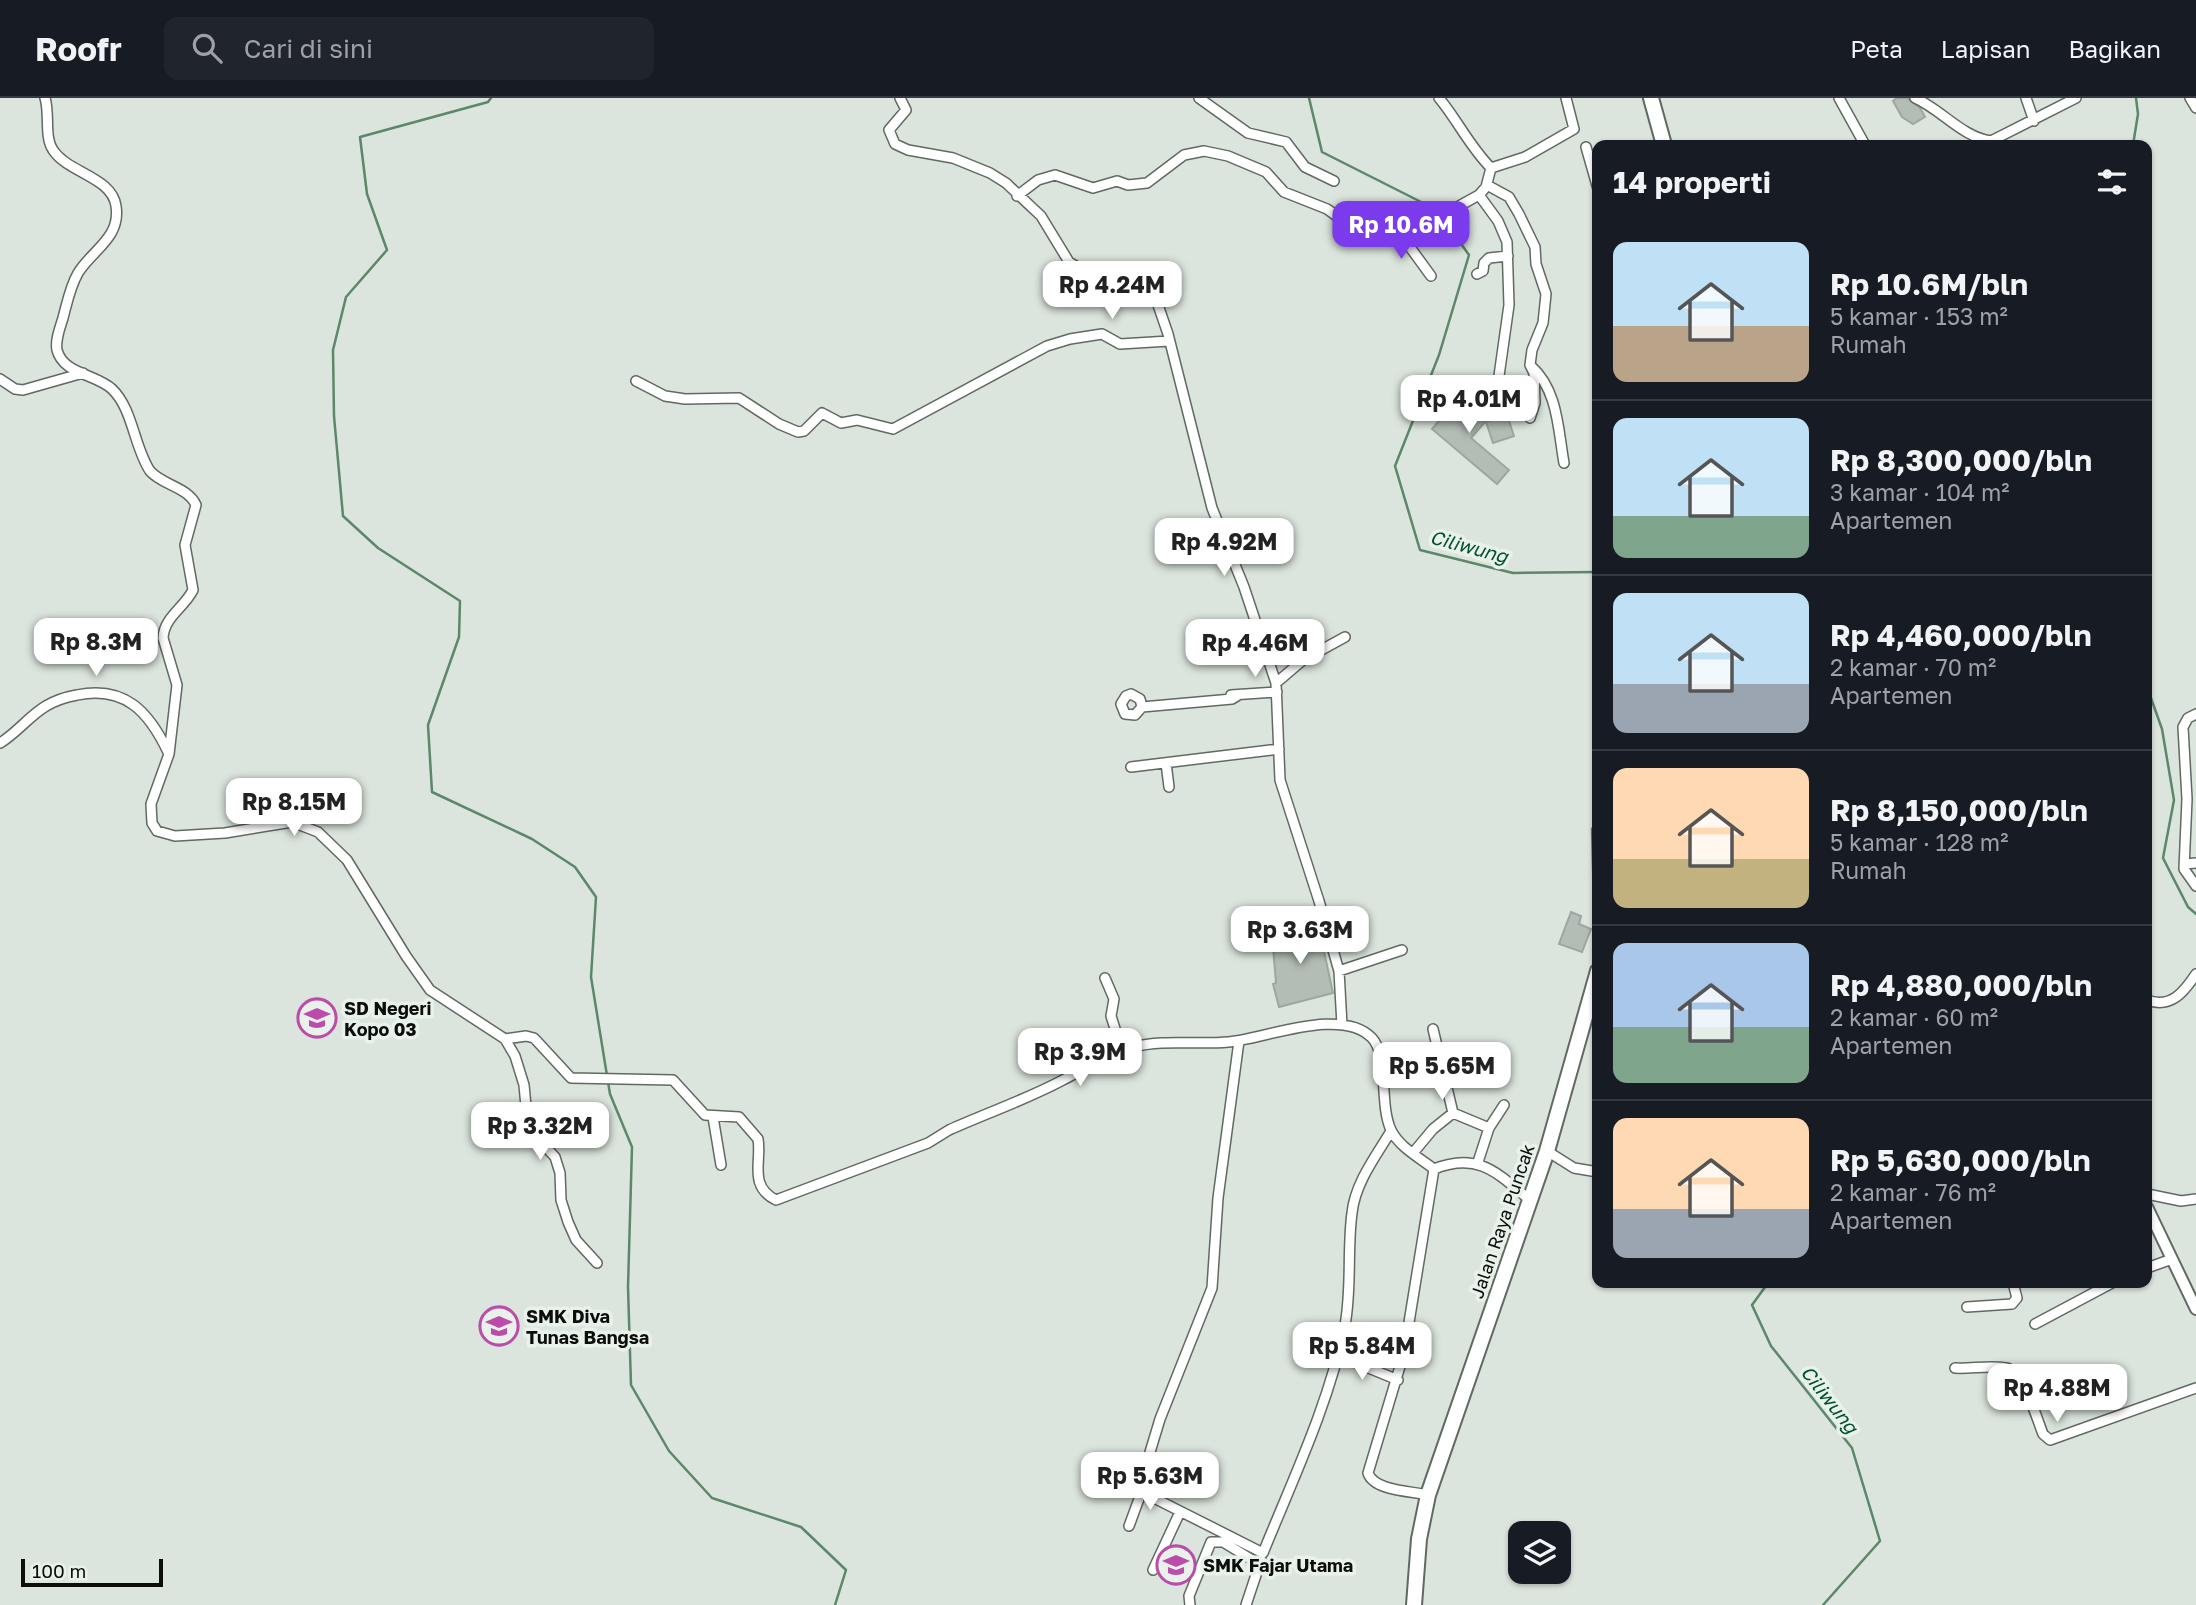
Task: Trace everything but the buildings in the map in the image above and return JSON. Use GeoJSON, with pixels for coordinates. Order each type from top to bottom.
{"type":"FeatureCollection","features":[{"type":"Feature","properties":{"kind":"highway"},"geometry":{"type":"LineString","coordinates":[[1651,98],[1663,140]]}},
{"type":"Feature","properties":{"kind":"highway","name":"Jalan Raya Puncak"},"geometry":{"type":"LineString","coordinates":[[1414,1605],[1419,1539],[1428,1495],[1547,1151],[1592,992]]}},
{"type":"Feature","properties":{"kind":"street"},"geometry":{"type":"LineString","coordinates":[[45,98],[52,149],[66,163],[106,188],[116,203],[114,223],[108,239],[74,281],[57,342],[61,359],[68,366],[108,386],[117,395],[142,457],[154,475],[190,496],[196,505],[184,545],[193,590],[163,631],[177,685],[169,754],[151,804],[152,823],[157,831],[175,836],[225,833],[292,822],[318,832],[347,860],[406,957],[430,990],[505,1039],[515,1056],[524,1085],[528,1128],[555,1157],[560,1173],[561,1200],[572,1231],[585,1253],[597,1264]]}},
{"type":"Feature","properties":{"kind":"street"},"geometry":{"type":"LineString","coordinates":[[900,98],[906,110],[889,130],[895,144],[908,150],[953,158],[1006,183],[1048,225],[1064,258],[1069,262],[1112,288],[1151,293],[1157,302],[1212,508],[1244,587],[1277,688],[1283,791],[1339,971],[1342,1025]]}},
{"type":"Feature","properties":{"kind":"street"},"geometry":{"type":"LineString","coordinates":[[1199,98],[1248,133],[1286,142],[1305,167],[1334,181]]}},
{"type":"Feature","properties":{"kind":"street"},"geometry":{"type":"LineString","coordinates":[[1439,98],[1453,114],[1473,150],[1491,168]]}},
{"type":"Feature","properties":{"kind":"street"},"geometry":{"type":"LineString","coordinates":[[1491,168],[1525,157],[1574,129],[1566,98]]}},
{"type":"Feature","properties":{"kind":"street"},"geometry":{"type":"LineString","coordinates":[[1839,98],[1862,140]]}},
{"type":"Feature","properties":{"kind":"street"},"geometry":{"type":"LineString","coordinates":[[1915,98],[1982,140]]}},
{"type":"Feature","properties":{"kind":"street"},"geometry":{"type":"LineString","coordinates":[[2026,98],[2034,121]]}},
{"type":"Feature","properties":{"kind":"street"},"geometry":{"type":"LineString","coordinates":[[1994,140],[2076,98]]}},
{"type":"Feature","properties":{"kind":"street"},"geometry":{"type":"LineString","coordinates":[[2190,98],[2196,108]]}},
{"type":"Feature","properties":{"kind":"street"},"geometry":{"type":"LineString","coordinates":[[1586,147],[1592,168]]}},
{"type":"Feature","properties":{"kind":"street"},"geometry":{"type":"LineString","coordinates":[[1017,196],[1038,180],[1055,175],[1093,188],[1117,181],[1128,185],[1147,183],[1184,155],[1204,151],[1228,156],[1266,172],[1284,192],[1327,209],[1361,231],[1371,234],[1396,228],[1416,219],[1439,217],[1467,202],[1479,195],[1487,185],[1491,168]]}},
{"type":"Feature","properties":{"kind":"street"},"geometry":{"type":"LineString","coordinates":[[1487,185],[1509,197],[1519,214],[1535,247],[1536,264],[1546,294],[1543,323],[1532,350],[1530,365],[1534,373],[1535,403],[1530,418]]}},
{"type":"Feature","properties":{"kind":"street"},"geometry":{"type":"LineString","coordinates":[[1479,195],[1503,231],[1508,256],[1509,305],[1496,397],[1480,413]]}},
{"type":"Feature","properties":{"kind":"street"},"geometry":{"type":"LineString","coordinates":[[1396,228],[1431,276]]}},
{"type":"Feature","properties":{"kind":"street"},"geometry":{"type":"LineString","coordinates":[[1477,274],[1483,271],[1484,263],[1489,258],[1508,256]]}},
{"type":"Feature","properties":{"kind":"street"},"geometry":{"type":"LineString","coordinates":[[636,382],[665,396],[685,399],[739,397],[779,424],[798,432],[804,431],[822,413],[841,423],[857,420],[893,429],[1015,362],[1058,342],[1102,334],[1120,344],[1169,341]]}},
{"type":"Feature","properties":{"kind":"street"},"geometry":{"type":"LineString","coordinates":[[1530,365],[1543,376],[1552,396],[1564,463]]}},
{"type":"Feature","properties":{"kind":"street"},"geometry":{"type":"LineString","coordinates":[[0,379],[15,389],[23,390],[83,373]]}},
{"type":"Feature","properties":{"kind":"street"},"geometry":{"type":"LineString","coordinates":[[1142,706],[1237,696],[1277,688],[1303,660],[1345,637]]}},
{"type":"Feature","properties":{"kind":"street"},"geometry":{"type":"LineString","coordinates":[[0,743],[54,701],[82,694],[105,693],[127,699],[139,708],[169,754]]}},
{"type":"Feature","properties":{"kind":"street"},"geometry":{"type":"LineString","coordinates":[[2196,714],[2188,718],[2183,727],[2187,799],[2185,864],[2186,874],[2196,886]]}},
{"type":"Feature","properties":{"kind":"street"},"geometry":{"type":"LineString","coordinates":[[1131,767],[1279,749]]}},
{"type":"Feature","properties":{"kind":"street"},"geometry":{"type":"LineString","coordinates":[[1166,763],[1169,787]]}},
{"type":"Feature","properties":{"kind":"street"},"geometry":{"type":"LineString","coordinates":[[2185,864],[2196,863]]}},
{"type":"Feature","properties":{"kind":"street"},"geometry":{"type":"LineString","coordinates":[[1339,971],[1402,950]]}},
{"type":"Feature","properties":{"kind":"street"},"geometry":{"type":"LineString","coordinates":[[2152,1001],[2162,1003],[2175,998],[2183,993],[2196,974]]}},
{"type":"Feature","properties":{"kind":"street"},"geometry":{"type":"LineString","coordinates":[[1105,978],[1114,999],[1111,1016],[1122,1051]]}},
{"type":"Feature","properties":{"kind":"street"},"geometry":{"type":"LineString","coordinates":[[505,1039],[530,1037],[541,1044],[566,1076],[577,1080],[673,1080],[702,1112],[713,1117],[736,1116],[758,1141],[756,1164],[761,1185],[771,1198],[780,1200],[834,1176],[928,1143],[949,1130],[1054,1085],[1122,1051],[1153,1044],[1239,1041],[1285,1029],[1342,1025],[1363,1031],[1375,1042],[1380,1057],[1384,1105],[1391,1131],[1434,1169]]}},
{"type":"Feature","properties":{"kind":"street"},"geometry":{"type":"LineString","coordinates":[[1433,1030],[1453,1112]]}},
{"type":"Feature","properties":{"kind":"street"},"geometry":{"type":"LineString","coordinates":[[1239,1041],[1221,1175],[1214,1280],[1208,1302],[1160,1419],[1141,1482],[1150,1496],[1264,1553]]}},
{"type":"Feature","properties":{"kind":"street"},"geometry":{"type":"LineString","coordinates":[[1478,1163],[1489,1128],[1504,1105]]}},
{"type":"Feature","properties":{"kind":"street"},"geometry":{"type":"LineString","coordinates":[[1413,1153],[1433,1129],[1453,1112]]}},
{"type":"Feature","properties":{"kind":"street"},"geometry":{"type":"LineString","coordinates":[[1453,1112],[1489,1128]]}},
{"type":"Feature","properties":{"kind":"street"},"geometry":{"type":"LineString","coordinates":[[713,1117],[721,1165]]}},
{"type":"Feature","properties":{"kind":"street"},"geometry":{"type":"LineString","coordinates":[[1246,1605],[1259,1564],[1319,1415],[1337,1356],[1348,1301],[1354,1204],[1361,1183],[1391,1131]]}},
{"type":"Feature","properties":{"kind":"street"},"geometry":{"type":"LineString","coordinates":[[1547,1151],[1574,1168],[1592,1170]]}},
{"type":"Feature","properties":{"kind":"street"},"geometry":{"type":"LineString","coordinates":[[1434,1169],[1452,1163],[1478,1163],[1499,1175],[1530,1200]]}},
{"type":"Feature","properties":{"kind":"street"},"geometry":{"type":"LineString","coordinates":[[1428,1495],[1381,1485],[1369,1476],[1398,1380],[1410,1323],[1419,1248],[1434,1169]]}},
{"type":"Feature","properties":{"kind":"street"},"geometry":{"type":"LineString","coordinates":[[2152,1195],[2181,1201],[2196,1199]]}},
{"type":"Feature","properties":{"kind":"street"},"geometry":{"type":"LineString","coordinates":[[2152,1217],[2196,1309]]}},
{"type":"Feature","properties":{"kind":"street"},"geometry":{"type":"LineString","coordinates":[[2152,1266],[2172,1259]]}},
{"type":"Feature","properties":{"kind":"street"},"geometry":{"type":"LineString","coordinates":[[1967,1307],[2012,1304],[2017,1298],[2014,1288]]}},
{"type":"Feature","properties":{"kind":"street"},"geometry":{"type":"LineString","coordinates":[[2035,1324],[2103,1288]]}},
{"type":"Feature","properties":{"kind":"street"},"geometry":{"type":"LineString","coordinates":[[1337,1356],[1398,1380]]}},
{"type":"Feature","properties":{"kind":"street"},"geometry":{"type":"LineString","coordinates":[[1955,1368],[2007,1368],[2015,1372],[2021,1380],[2043,1434],[2050,1440],[2196,1388]]}},
{"type":"Feature","properties":{"kind":"street"},"geometry":{"type":"LineString","coordinates":[[1129,1526],[1143,1488]]}},
{"type":"Feature","properties":{"kind":"street"},"geometry":{"type":"LineString","coordinates":[[1153,1570],[1180,1512]]}},
{"type":"Feature","properties":{"kind":"street"},"geometry":{"type":"LineString","coordinates":[[1190,1605],[1189,1596],[1211,1542],[1223,1542],[1259,1564]]}},
{"type":"Feature","properties":{"kind":"waterway"},"geometry":{"type":"LineString","coordinates":[[491,98],[488,102],[360,137],[367,194],[387,250],[346,297],[333,350],[334,416],[343,516],[378,548],[460,601],[459,637],[428,725],[432,792],[532,839],[575,867],[596,897],[591,977],[610,1094],[632,1147],[628,1287],[631,1385],[669,1451],[712,1498],[801,1527],[846,1570],[835,1605]]}},
{"type":"Feature","properties":{"kind":"waterway","name":"Ciliwung"},"geometry":{"type":"LineString","coordinates":[[1309,98],[1322,152],[1437,210],[1469,255],[1439,355],[1395,466],[1420,550],[1513,573],[1592,572]]}},
{"type":"Feature","properties":{"kind":"waterway"},"geometry":{"type":"LineString","coordinates":[[2134,140],[2138,114],[2136,98]]}},
{"type":"Feature","properties":{"kind":"waterway"},"geometry":{"type":"LineString","coordinates":[[2152,701],[2162,729],[2174,800],[2163,858],[2188,907],[2196,914]]}},
{"type":"Feature","properties":{"kind":"waterway","name":"Ciliwung"},"geometry":{"type":"LineString","coordinates":[[1764,1288],[1752,1305],[1771,1346],[1852,1448],[1880,1541],[1823,1605]]}},
{"type":"Feature","properties":{"kind":"place","name":"SD Negeri Kopo 03"},"geometry":{"type":"Point","coordinates":[317,1018]}},
{"type":"Feature","properties":{"kind":"place","name":"SMK Diva Tunas Bangsa"},"geometry":{"type":"Point","coordinates":[499,1326]}},
{"type":"Feature","properties":{"kind":"place","name":"SMK Fajar Utama"},"geometry":{"type":"Point","coordinates":[1176,1565]}}]}
